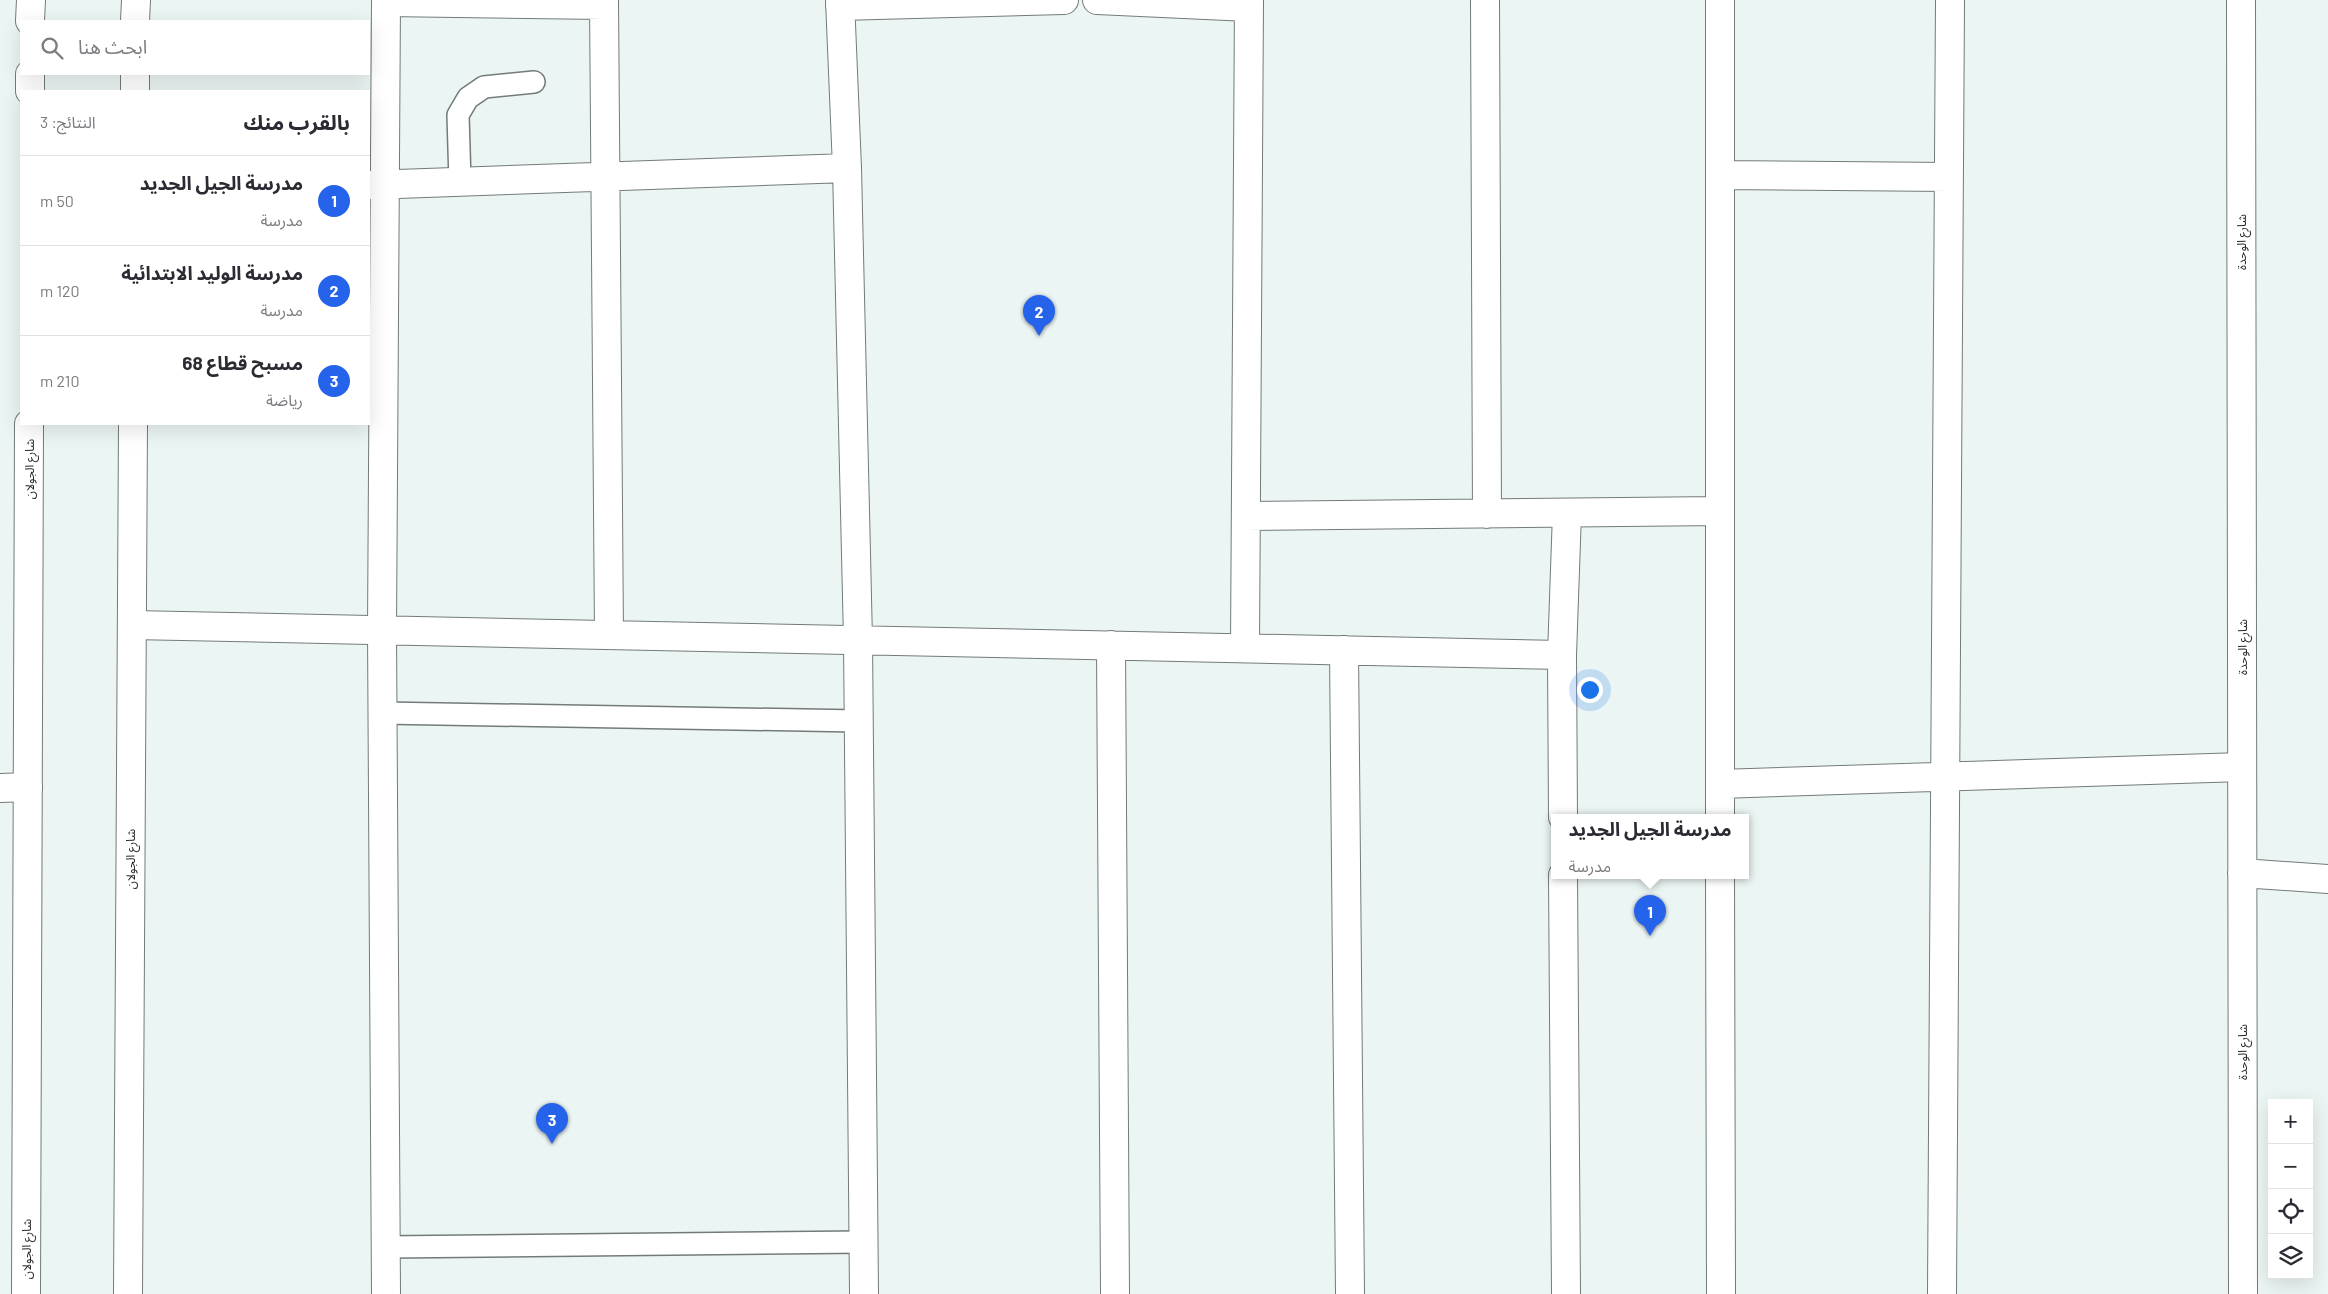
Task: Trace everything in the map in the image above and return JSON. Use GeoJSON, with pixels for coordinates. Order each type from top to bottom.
{"type":"FeatureCollection","features":[{"type":"Feature","properties":{"kind":"street"},"geometry":{"type":"LineString","coordinates":[[30,0],[30,20]]}},
{"type":"Feature","properties":{"kind":"street"},"geometry":{"type":"LineString","coordinates":[[135,20],[136,0]]}},
{"type":"Feature","properties":{"kind":"street"},"geometry":{"type":"LineString","coordinates":[[864,1294],[858,640],[847,168],[840,3],[1064,0]]}},
{"type":"Feature","properties":{"kind":"street"},"geometry":{"type":"LineString","coordinates":[[1096,0],[1249,4],[1245,648]]}},
{"type":"Feature","properties":{"kind":"street"},"geometry":{"type":"LineString","coordinates":[[1485,0],[1487,514]]}},
{"type":"Feature","properties":{"kind":"street"},"geometry":{"type":"LineString","coordinates":[[1720,0],[1720,814]]}},
{"type":"Feature","properties":{"kind":"street"},"geometry":{"type":"LineString","coordinates":[[1942,1294],[1950,0]]}},
{"type":"Feature","properties":{"kind":"street","name":"شارع الوحدة"},"geometry":{"type":"LineString","coordinates":[[2241,0],[2242,1294]]}},
{"type":"Feature","properties":{"kind":"street"},"geometry":{"type":"LineString","coordinates":[[386,1294],[377,184],[386,1],[604,3],[610,635]]}},
{"type":"Feature","properties":{"kind":"street"},"geometry":{"type":"LineString","coordinates":[[30,75],[30,90]]}},
{"type":"Feature","properties":{"kind":"street"},"geometry":{"type":"LineString","coordinates":[[135,75],[135,90]]}},
{"type":"Feature","properties":{"kind":"street"},"geometry":{"type":"LineString","coordinates":[[377,184],[847,168]]}},
{"type":"Feature","properties":{"kind":"street"},"geometry":{"type":"LineString","coordinates":[[1720,175],[1949,177]]}},
{"type":"Feature","properties":{"kind":"street","name":"شارع الجولان"},"geometry":{"type":"LineString","coordinates":[[26,1294],[29,425]]}},
{"type":"Feature","properties":{"kind":"street","name":"شارع الجولان"},"geometry":{"type":"LineString","coordinates":[[128,1294],[133,425]]}},
{"type":"Feature","properties":{"kind":"street"},"geometry":{"type":"LineString","coordinates":[[1246,516],[1720,511]]}},
{"type":"Feature","properties":{"kind":"street"},"geometry":{"type":"LineString","coordinates":[[1563,814],[1562,655],[1567,512]]}},
{"type":"Feature","properties":{"kind":"street"},"geometry":{"type":"LineString","coordinates":[[132,625],[1562,655]]}},
{"type":"Feature","properties":{"kind":"street"},"geometry":{"type":"LineString","coordinates":[[1111,645],[1114,1294]]}},
{"type":"Feature","properties":{"kind":"street"},"geometry":{"type":"LineString","coordinates":[[1344,650],[1350,1294]]}},
{"type":"Feature","properties":{"kind":"street"},"geometry":{"type":"LineString","coordinates":[[1720,784],[2242,767]]}},
{"type":"Feature","properties":{"kind":"street"},"geometry":{"type":"LineString","coordinates":[[0,788],[28,788]]}},
{"type":"Feature","properties":{"kind":"street"},"geometry":{"type":"LineString","coordinates":[[2242,873],[2328,879]]}},
{"type":"Feature","properties":{"kind":"street"},"geometry":{"type":"LineString","coordinates":[[1563,879],[1566,1294]]}},
{"type":"Feature","properties":{"kind":"street"},"geometry":{"type":"LineString","coordinates":[[1720,879],[1720,1294]]}},
{"type":"Feature","properties":{"kind":"lane"},"geometry":{"type":"LineString","coordinates":[[460,182],[458,115],[468,98],[484,87],[534,82]]}},
{"type":"Feature","properties":{"kind":"lane"},"geometry":{"type":"LineString","coordinates":[[382,712],[858,721]]}},
{"type":"Feature","properties":{"kind":"lane"},"geometry":{"type":"LineString","coordinates":[[386,1247],[864,1242]]}},
{"type":"Feature","properties":{"kind":"place","name":"مدرسة الوليد الابتدائية"},"geometry":{"type":"Point","coordinates":[1039,336]}},
{"type":"Feature","properties":{"kind":"place","name":"مدرسة الجيل الجديد"},"geometry":{"type":"Point","coordinates":[1650,936]}},
{"type":"Feature","properties":{"kind":"place","name":"مسبح قطاع 68"},"geometry":{"type":"Point","coordinates":[552,1144]}}]}
